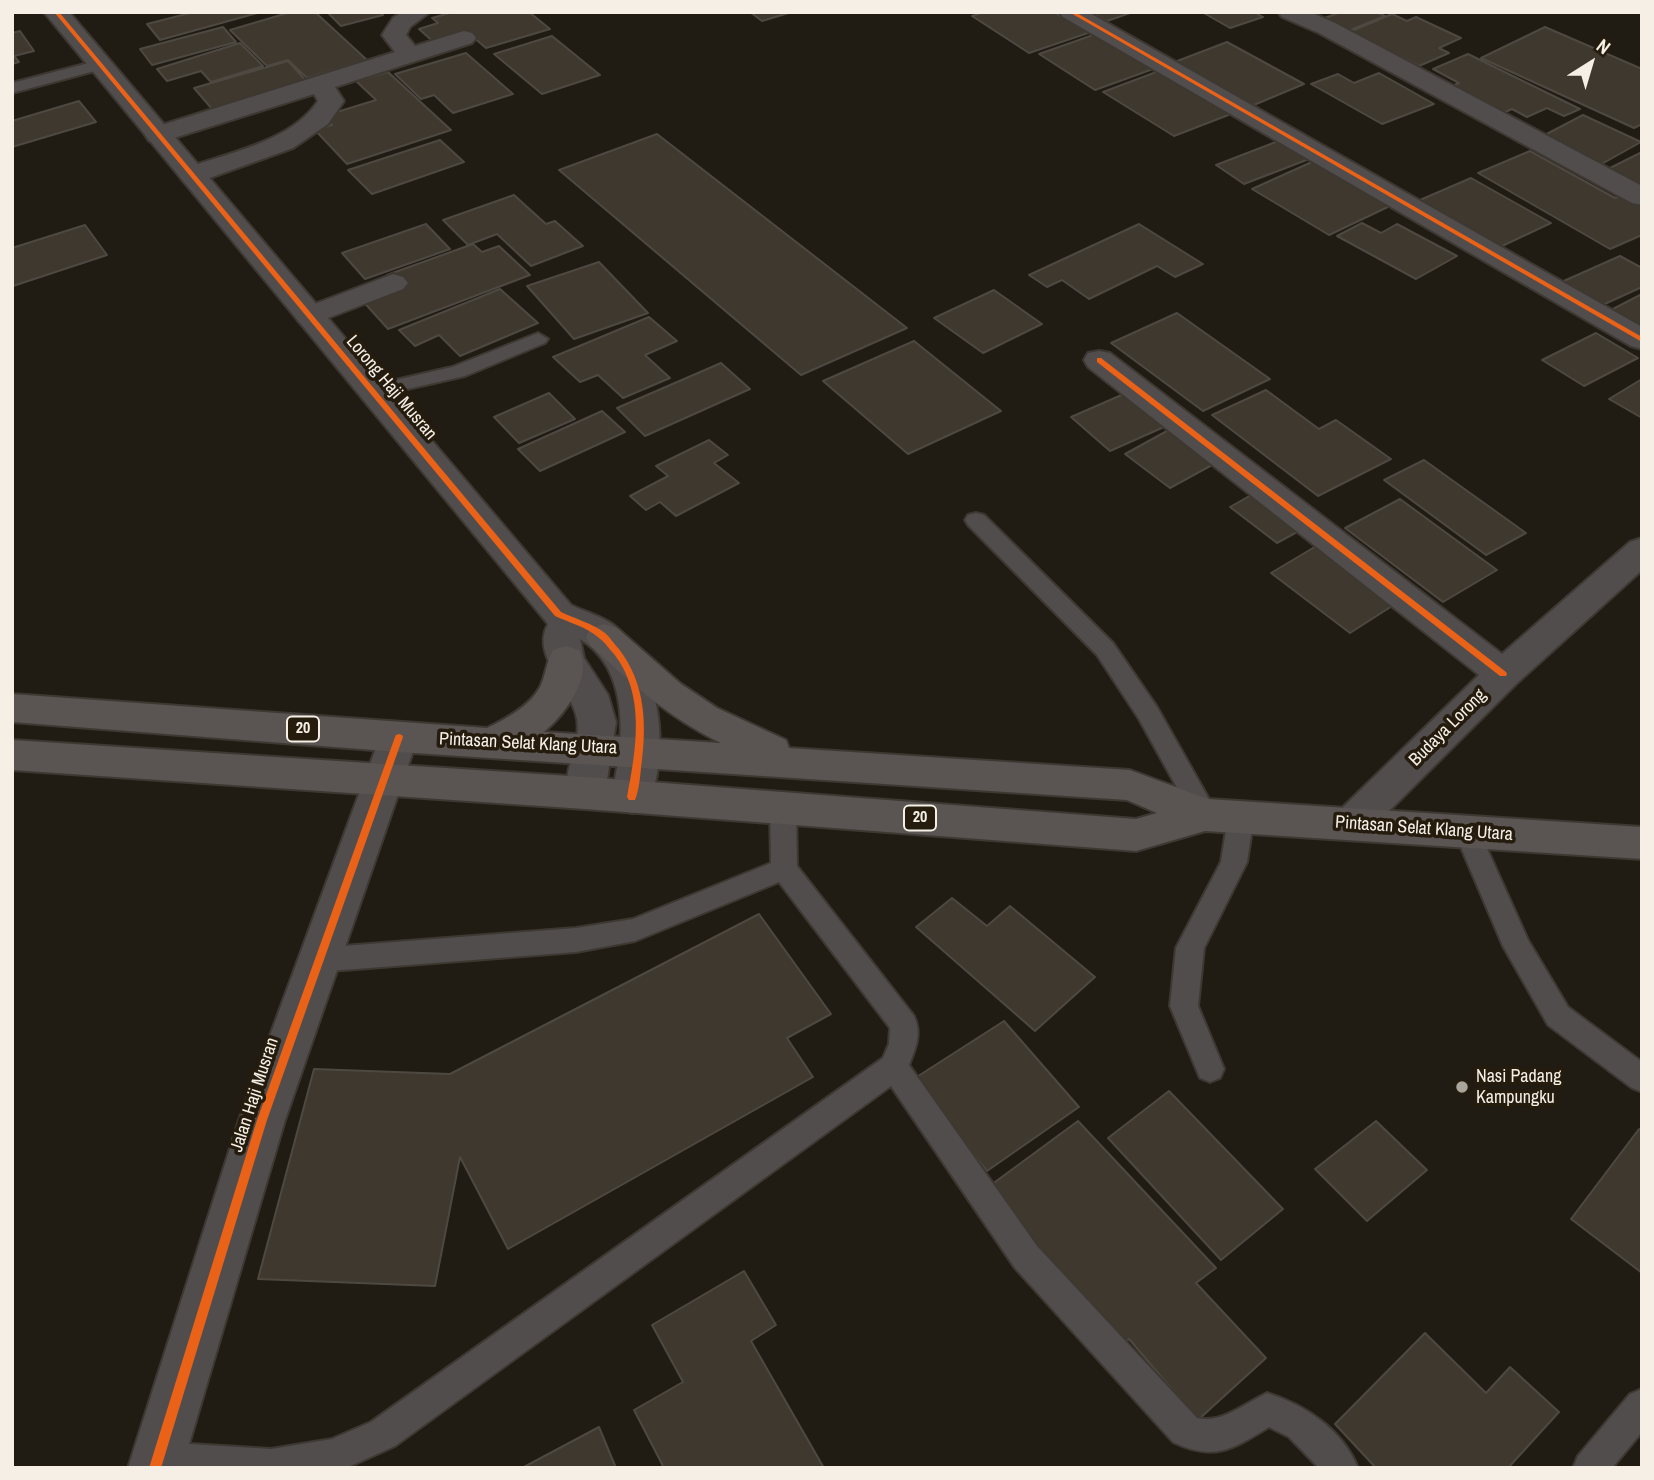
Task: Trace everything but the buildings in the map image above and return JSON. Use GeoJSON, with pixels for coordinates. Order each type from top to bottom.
{"type":"FeatureCollection","features":[{"type":"Feature","properties":{"kind":"highway"},"geometry":{"type":"LineString","coordinates":[[604,637],[668,694],[704,719],[792,761]]}},
{"type":"Feature","properties":{"kind":"highway"},"geometry":{"type":"LineString","coordinates":[[492,742],[521,730],[545,711],[564,678],[566,660]]}},
{"type":"Feature","properties":{"kind":"highway","name":"Pintasan Selat Klang Utara"},"geometry":{"type":"LineString","coordinates":[[12,708],[399,737],[1130,785],[1223,816],[1642,843]]}},
{"type":"Feature","properties":{"kind":"highway","name":"Pintasan Selat Klang Utara"},"geometry":{"type":"LineString","coordinates":[[12,755],[783,807],[1136,835],[1223,816]]}},
{"type":"Feature","properties":{"kind":"street","name":"Lorong Haji Musran"},"geometry":{"type":"LineString","coordinates":[[56,12],[558,614],[604,637],[626,668],[636,690],[642,722],[632,797]]}},
{"type":"Feature","properties":{"kind":"street"},"geometry":{"type":"LineString","coordinates":[[410,56],[394,35],[401,23],[418,12]]}},
{"type":"Feature","properties":{"kind":"street"},"geometry":{"type":"LineString","coordinates":[[1071,12],[1642,340]]}},
{"type":"Feature","properties":{"kind":"street"},"geometry":{"type":"LineString","coordinates":[[1290,12],[1327,28],[1642,197]]}},
{"type":"Feature","properties":{"kind":"street"},"geometry":{"type":"LineString","coordinates":[[158,135],[464,38]]}},
{"type":"Feature","properties":{"kind":"street"},"geometry":{"type":"LineString","coordinates":[[192,175],[284,142],[319,119],[331,101],[320,84]]}},
{"type":"Feature","properties":{"kind":"street"},"geometry":{"type":"LineString","coordinates":[[310,316],[393,283]]}},
{"type":"Feature","properties":{"kind":"street"},"geometry":{"type":"LineString","coordinates":[[1099,360],[1503,674]]}},
{"type":"Feature","properties":{"kind":"street","name":"Budaya Lorong"},"geometry":{"type":"LineString","coordinates":[[1351,824],[1503,674],[1642,550]]}},
{"type":"Feature","properties":{"kind":"street","name":"Lorong Haji Musran"},"geometry":{"type":"LineString","coordinates":[[558,614],[566,660],[589,695],[597,722],[585,793]]}},
{"type":"Feature","properties":{"kind":"street","name":"Jalan Haji Musran"},"geometry":{"type":"LineString","coordinates":[[157,1463],[262,1120],[317,960],[399,737]]}},
{"type":"Feature","properties":{"kind":"lane"},"geometry":{"type":"LineString","coordinates":[[12,88],[100,65]]}},
{"type":"Feature","properties":{"kind":"lane"},"geometry":{"type":"LineString","coordinates":[[372,391],[458,372],[538,339]]}},
{"type":"Feature","properties":{"kind":"lane"},"geometry":{"type":"LineString","coordinates":[[976,520],[1105,649],[1223,816],[1234,862],[1190,948],[1184,1006],[1210,1069]]}},
{"type":"Feature","properties":{"kind":"lane"},"geometry":{"type":"LineString","coordinates":[[157,1463],[271,1466],[333,1456],[383,1434],[894,1067],[903,1044],[904,1025],[783,869],[783,807]]}},
{"type":"Feature","properties":{"kind":"lane"},"geometry":{"type":"LineString","coordinates":[[1467,831],[1517,946],[1558,1016],[1642,1079]]}},
{"type":"Feature","properties":{"kind":"lane"},"geometry":{"type":"LineString","coordinates":[[317,960],[576,940],[635,930],[783,869]]}},
{"type":"Feature","properties":{"kind":"lane"},"geometry":{"type":"LineString","coordinates":[[894,1067],[1026,1257],[1185,1430],[1197,1438],[1212,1438],[1267,1409],[1290,1416],[1311,1433],[1341,1468]]}},
{"type":"Feature","properties":{"kind":"lane"},"geometry":{"type":"LineString","coordinates":[[1590,1468],[1642,1406]]}},
{"type":"Feature","properties":{"kind":"cycle path"},"geometry":{"type":"LineString","coordinates":[[56,12],[558,614],[601,635],[621,657],[631,676],[640,714],[639,754],[632,797]]}},
{"type":"Feature","properties":{"kind":"cycle path"},"geometry":{"type":"LineString","coordinates":[[1071,12],[1642,340]]}},
{"type":"Feature","properties":{"kind":"cycle path"},"geometry":{"type":"LineString","coordinates":[[1099,360],[1503,674]]}},
{"type":"Feature","properties":{"kind":"cycle path"},"geometry":{"type":"LineString","coordinates":[[155,1468],[262,1120],[399,737]]}},
{"type":"Feature","properties":{"kind":"place","name":"Nasi Padang Kampungku"},"geometry":{"type":"Point","coordinates":[1462,1087]}}]}
